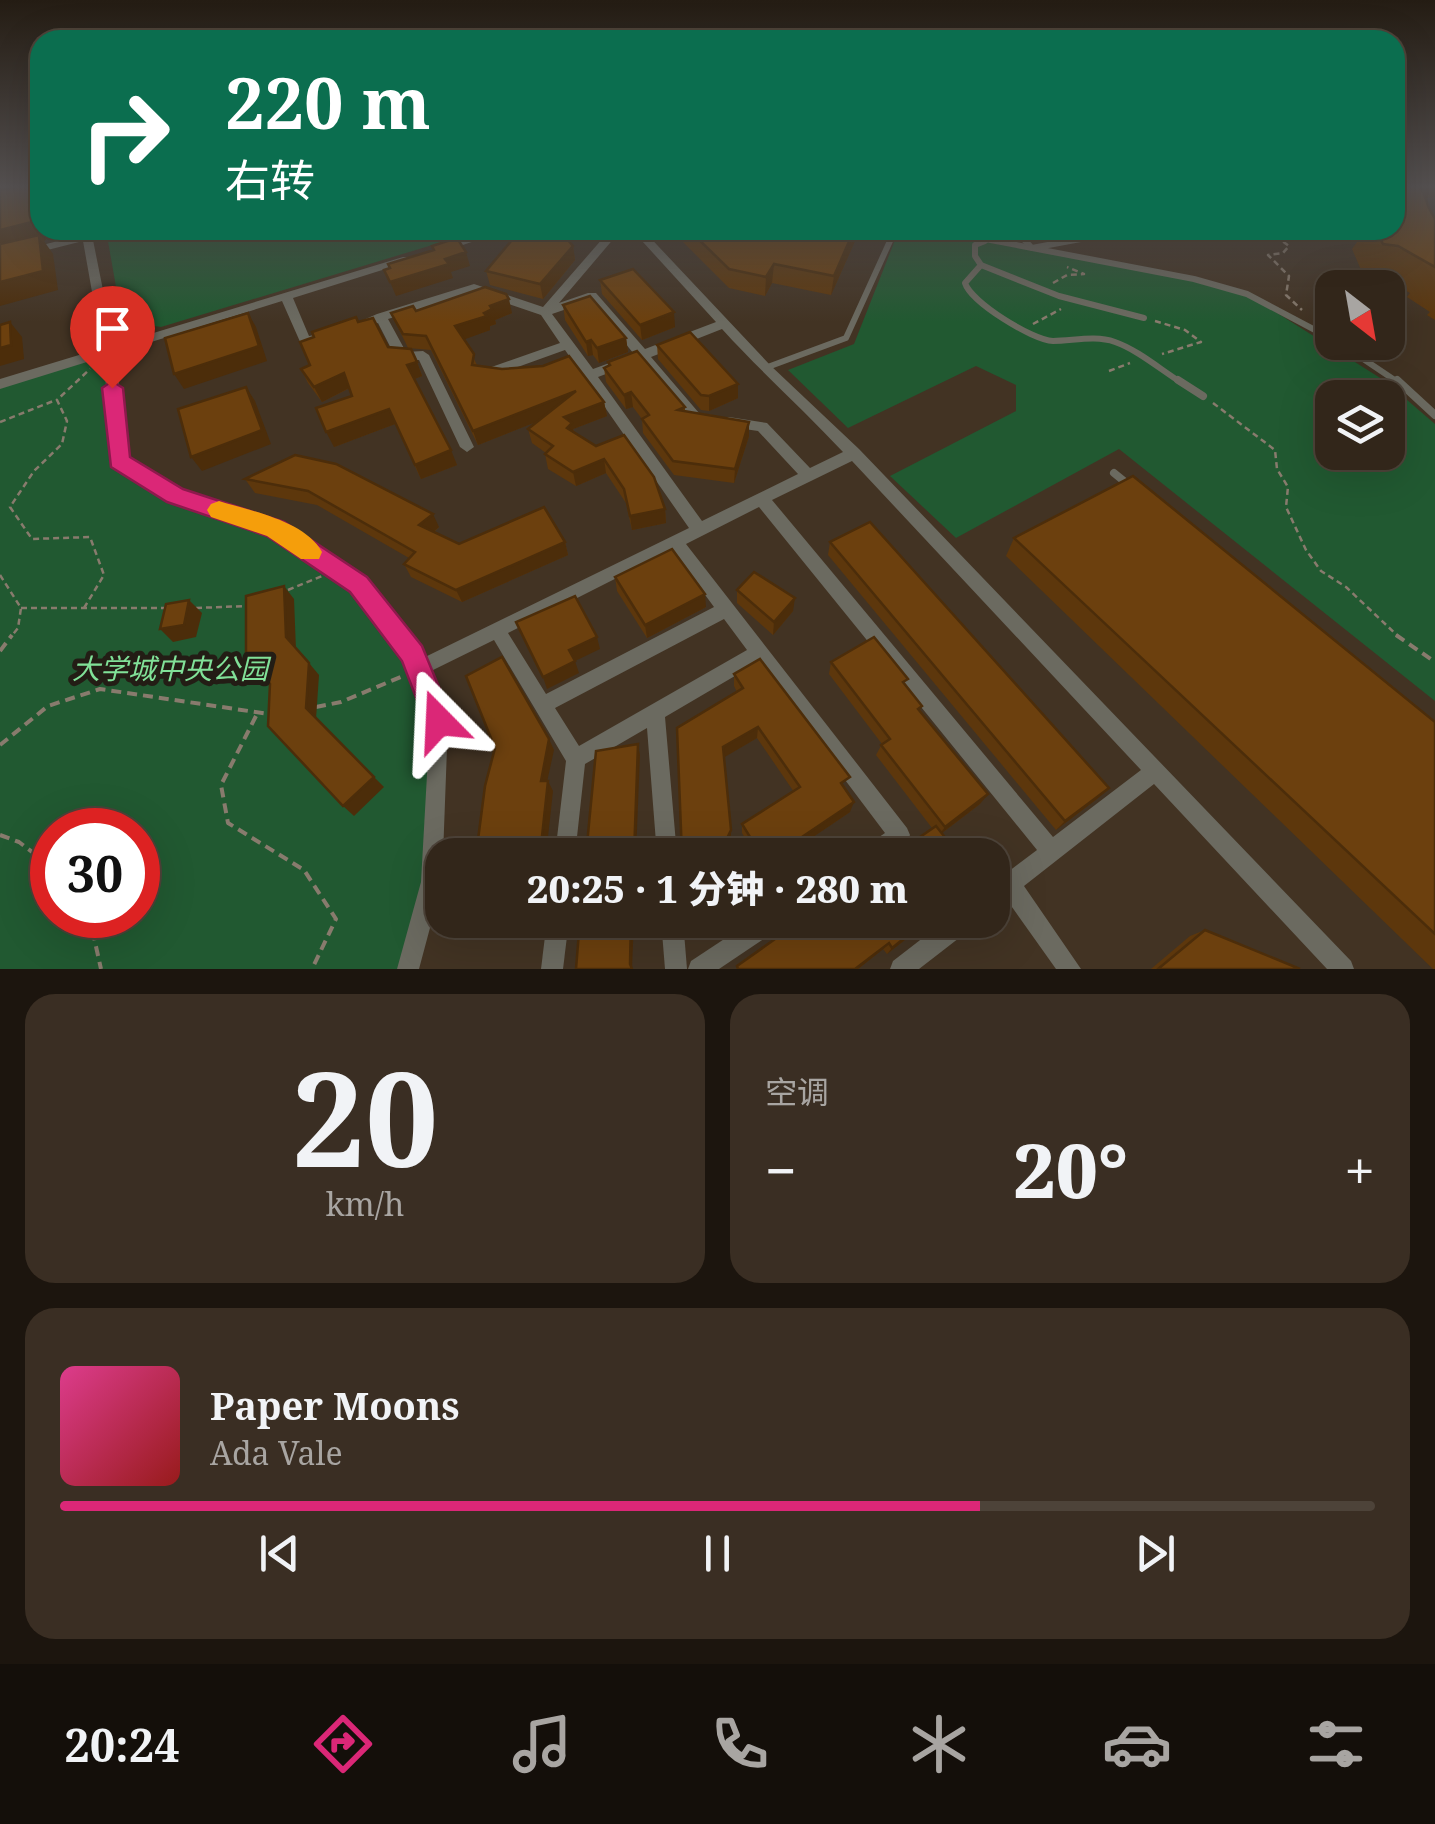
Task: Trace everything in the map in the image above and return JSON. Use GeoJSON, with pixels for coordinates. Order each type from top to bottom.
{"type":"FeatureCollection","features":[{"type":"Feature","properties":{"kind":"street"},"geometry":{"type":"LineString","coordinates":[[0,260],[66,240]]}},
{"type":"Feature","properties":{"kind":"street"},"geometry":{"type":"LineString","coordinates":[[87,240],[109,351],[119,462],[175,496],[275,529],[358,584],[412,654],[439,721],[432,882],[408,969]]}},
{"type":"Feature","properties":{"kind":"street"},"geometry":{"type":"LineString","coordinates":[[0,384],[470,240]]}},
{"type":"Feature","properties":{"kind":"street"},"geometry":{"type":"LineString","coordinates":[[545,312],[607,240]]}},
{"type":"Feature","properties":{"kind":"street"},"geometry":{"type":"LineString","coordinates":[[646,240],[1343,969]]}},
{"type":"Feature","properties":{"kind":"street"},"geometry":{"type":"LineString","coordinates":[[286,297],[305,342],[474,288],[545,312],[699,530]]}},
{"type":"Feature","properties":{"kind":"street"},"geometry":{"type":"LineString","coordinates":[[545,312],[592,296],[695,418],[762,427],[808,476]]}},
{"type":"Feature","properties":{"kind":"street"},"geometry":{"type":"LineString","coordinates":[[380,318],[402,357],[423,355],[446,388],[444,405],[467,447]]}},
{"type":"Feature","properties":{"kind":"street"},"geometry":{"type":"LineString","coordinates":[[590,375],[724,324]]}},
{"type":"Feature","properties":{"kind":"street"},"geometry":{"type":"LineString","coordinates":[[485,374],[569,344]]}},
{"type":"Feature","properties":{"kind":"street"},"geometry":{"type":"LineString","coordinates":[[418,669],[854,454]]}},
{"type":"Feature","properties":{"kind":"street"},"geometry":{"type":"LineString","coordinates":[[762,498],[1052,852]]}},
{"type":"Feature","properties":{"kind":"street"},"geometry":{"type":"LineString","coordinates":[[675,542],[900,835],[896,838]]}},
{"type":"Feature","properties":{"kind":"street"},"geometry":{"type":"LineString","coordinates":[[543,706],[726,610]]}},
{"type":"Feature","properties":{"kind":"street"},"geometry":{"type":"LineString","coordinates":[[497,630],[576,759],[567,838]]}},
{"type":"Feature","properties":{"kind":"street"},"geometry":{"type":"LineString","coordinates":[[576,759],[759,652]]}},
{"type":"Feature","properties":{"kind":"street"},"geometry":{"type":"LineString","coordinates":[[656,713],[666,838]]}},
{"type":"Feature","properties":{"kind":"street"},"geometry":{"type":"LineString","coordinates":[[1010,884],[1154,772]]}},
{"type":"Feature","properties":{"kind":"street"},"geometry":{"type":"LineString","coordinates":[[1010,901],[1070,969]]}},
{"type":"Feature","properties":{"kind":"street"},"geometry":{"type":"LineString","coordinates":[[552,969],[556,938]]}},
{"type":"Feature","properties":{"kind":"street"},"geometry":{"type":"LineString","coordinates":[[673,938],[676,969]]}},
{"type":"Feature","properties":{"kind":"street"},"geometry":{"type":"LineString","coordinates":[[699,969],[745,938]]}},
{"type":"Feature","properties":{"kind":"street"},"geometry":{"type":"LineString","coordinates":[[901,969],[941,938]]}},
{"type":"Feature","properties":{"kind":"lane"},"geometry":{"type":"LineString","coordinates":[[765,368],[846,338],[890,240]]}},
{"type":"Feature","properties":{"kind":"lane"},"geometry":{"type":"LineString","coordinates":[[1144,318],[1076,302],[980,265],[975,245],[990,240],[1194,279],[1247,294],[1315,330]]}},
{"type":"Feature","properties":{"kind":"lane"},"geometry":{"type":"LineString","coordinates":[[1024,240],[1032,248]]}},
{"type":"Feature","properties":{"kind":"lane"},"geometry":{"type":"LineString","coordinates":[[1032,248],[1075,240]]}},
{"type":"Feature","properties":{"kind":"lane"},"geometry":{"type":"LineString","coordinates":[[980,265],[965,283],[970,295],[1024,329],[1051,341],[1071,337],[1115,342],[1204,396]]}},
{"type":"Feature","properties":{"kind":"lane"},"geometry":{"type":"LineString","coordinates":[[1365,360],[1394,378],[1435,416]]}},
{"type":"Feature","properties":{"kind":"lane"},"geometry":{"type":"LineString","coordinates":[[1114,473],[1144,497]]}},
{"type":"Feature","properties":{"kind":"path"},"geometry":{"type":"LineString","coordinates":[[1281,240],[1289,246],[1283,253],[1268,256],[1274,266],[1289,276],[1286,295],[1309,317]]}},
{"type":"Feature","properties":{"kind":"path"},"geometry":{"type":"LineString","coordinates":[[1044,290],[1066,275],[1084,274],[1068,267],[1066,255]]}},
{"type":"Feature","properties":{"kind":"path"},"geometry":{"type":"LineString","coordinates":[[1024,329],[1076,302]]}},
{"type":"Feature","properties":{"kind":"path"},"geometry":{"type":"LineString","coordinates":[[1109,371],[1201,342],[1185,330],[1144,318]]}},
{"type":"Feature","properties":{"kind":"path"},"geometry":{"type":"LineString","coordinates":[[0,422],[57,400],[109,351]]}},
{"type":"Feature","properties":{"kind":"path"},"geometry":{"type":"LineString","coordinates":[[1204,396],[1275,450],[1277,469],[1288,487],[1286,507],[1306,550],[1321,571],[1346,586],[1394,634],[1435,662]]}},
{"type":"Feature","properties":{"kind":"path"},"geometry":{"type":"LineString","coordinates":[[57,400],[67,421],[62,444],[34,470],[10,507],[32,538],[90,537],[104,575],[84,608]]}},
{"type":"Feature","properties":{"kind":"path"},"geometry":{"type":"LineString","coordinates":[[274,596],[337,570]]}},
{"type":"Feature","properties":{"kind":"path"},"geometry":{"type":"LineString","coordinates":[[0,575],[22,608],[18,628],[0,651]]}},
{"type":"Feature","properties":{"kind":"path"},"geometry":{"type":"LineString","coordinates":[[22,608],[242,608],[258,602]]}},
{"type":"Feature","properties":{"kind":"path"},"geometry":{"type":"LineString","coordinates":[[312,708],[341,702],[418,669]]}},
{"type":"Feature","properties":{"kind":"path"},"geometry":{"type":"LineString","coordinates":[[0,746],[48,706],[100,689],[256,715],[284,712]]}},
{"type":"Feature","properties":{"kind":"path"},"geometry":{"type":"LineString","coordinates":[[256,715],[222,785],[228,823],[304,870],[336,919],[312,969]]}},
{"type":"Feature","properties":{"kind":"path"},"geometry":{"type":"LineString","coordinates":[[0,836],[30,851]]}},
{"type":"Feature","properties":{"kind":"path"},"geometry":{"type":"LineString","coordinates":[[95,938],[101,969]]}},
{"type":"Feature","properties":{"kind":"green space"},"geometry":{"type":"Polygon","coordinates":[[[108,240],[449,240],[161,327],[122,321],[108,240]]]}},
{"type":"Feature","properties":{"kind":"green space"},"geometry":{"type":"Polygon","coordinates":[[[895,240],[975,240],[1186,278],[1247,294],[1315,337],[1315,360],[1352,360],[1383,380],[1315,380],[1315,470],[1405,470],[1405,398],[1435,424],[1435,701],[1119,449],[956,538],[890,476],[1016,411],[1016,385],[976,366],[848,428],[788,370],[854,344],[895,240]]]}},
{"type":"Feature","properties":{"kind":"green space","name":"大学城中央公园"},"geometry":{"type":"Polygon","coordinates":[[[109,351],[119,462],[175,495],[275,529],[359,584],[413,654],[439,721],[434,838],[425,838],[425,907],[408,969],[0,969],[0,385],[109,351]]]}},
{"type":"Feature","properties":{"kind":"building"},"geometry":{"type":"Polygon","coordinates":[[[1405,231],[1435,231],[1435,267],[1398,246],[1383,244],[1381,240],[1405,240],[1405,231]]]}},
{"type":"Feature","properties":{"kind":"building"},"geometry":{"type":"Polygon","coordinates":[[[30,237],[40,240],[43,271],[0,282],[0,244],[30,237]]]}},
{"type":"Feature","properties":{"kind":"building"},"geometry":{"type":"Polygon","coordinates":[[[458,240],[466,252],[445,259],[449,264],[390,282],[384,270],[390,268],[388,264],[434,250],[432,246],[458,240]]]}},
{"type":"Feature","properties":{"kind":"building"},"geometry":{"type":"Polygon","coordinates":[[[512,240],[568,240],[573,246],[540,284],[486,271],[512,240]]]}},
{"type":"Feature","properties":{"kind":"building"},"geometry":{"type":"Polygon","coordinates":[[[699,240],[850,240],[834,276],[774,264],[766,277],[729,269],[699,240]]]}},
{"type":"Feature","properties":{"kind":"building"},"geometry":{"type":"Polygon","coordinates":[[[633,269],[674,312],[640,325],[600,280],[633,269]]]}},
{"type":"Feature","properties":{"kind":"building"},"geometry":{"type":"Polygon","coordinates":[[[485,287],[506,294],[509,299],[490,306],[492,309],[484,313],[487,316],[455,326],[474,354],[472,365],[502,369],[543,366],[569,356],[604,402],[564,417],[572,423],[567,428],[596,446],[624,435],[654,477],[665,509],[630,516],[624,489],[604,459],[573,472],[545,454],[553,446],[528,429],[576,391],[473,431],[426,336],[403,334],[391,313],[413,306],[416,311],[485,287]]]}},
{"type":"Feature","properties":{"kind":"building"},"geometry":{"type":"Polygon","coordinates":[[[590,296],[626,338],[597,348],[591,340],[586,342],[563,305],[590,296]]]}},
{"type":"Feature","properties":{"kind":"building"},"geometry":{"type":"Polygon","coordinates":[[[248,313],[259,346],[174,374],[165,338],[248,313]]]}},
{"type":"Feature","properties":{"kind":"building"},"geometry":{"type":"Polygon","coordinates":[[[356,317],[358,322],[373,318],[388,347],[411,349],[417,362],[407,365],[451,450],[415,465],[389,409],[326,432],[316,408],[352,396],[344,373],[314,387],[301,369],[310,365],[300,342],[314,337],[312,332],[356,317]]]}},
{"type":"Feature","properties":{"kind":"building"},"geometry":{"type":"Polygon","coordinates":[[[10,322],[11,345],[0,348],[0,325],[10,322]]]}},
{"type":"Feature","properties":{"kind":"building"},"geometry":{"type":"Polygon","coordinates":[[[690,332],[738,384],[709,396],[701,395],[657,345],[690,332]]]}},
{"type":"Feature","properties":{"kind":"building"},"geometry":{"type":"Polygon","coordinates":[[[637,351],[685,407],[678,410],[749,422],[735,469],[673,461],[642,419],[649,415],[631,392],[624,395],[604,368],[610,365],[608,362],[637,351]]]}},
{"type":"Feature","properties":{"kind":"building"},"geometry":{"type":"Polygon","coordinates":[[[246,387],[262,430],[191,457],[178,409],[246,387]]]}},
{"type":"Feature","properties":{"kind":"building"},"geometry":{"type":"Polygon","coordinates":[[[295,455],[336,464],[433,514],[419,525],[459,544],[544,507],[565,542],[456,590],[404,564],[415,552],[308,491],[245,479],[295,455]]]}},
{"type":"Feature","properties":{"kind":"building"},"geometry":{"type":"Polygon","coordinates":[[[1133,476],[1435,722],[1435,934],[1014,538],[1133,476]]]}},
{"type":"Feature","properties":{"kind":"building"},"geometry":{"type":"Polygon","coordinates":[[[870,522],[1109,788],[1065,821],[830,542],[870,522]]]}},
{"type":"Feature","properties":{"kind":"building"},"geometry":{"type":"Polygon","coordinates":[[[672,549],[705,594],[645,625],[615,577],[672,549]]]}},
{"type":"Feature","properties":{"kind":"building"},"geometry":{"type":"Polygon","coordinates":[[[754,572],[795,598],[774,622],[737,590],[754,572]]]}},
{"type":"Feature","properties":{"kind":"building"},"geometry":{"type":"Polygon","coordinates":[[[284,586],[286,637],[309,663],[306,708],[374,777],[343,806],[268,726],[270,684],[246,654],[246,596],[284,586]]]}},
{"type":"Feature","properties":{"kind":"building"},"geometry":{"type":"Polygon","coordinates":[[[575,596],[597,637],[569,650],[575,661],[543,677],[516,622],[575,596]]]}},
{"type":"Feature","properties":{"kind":"building"},"geometry":{"type":"Polygon","coordinates":[[[189,600],[184,625],[160,629],[166,604],[189,600]]]}},
{"type":"Feature","properties":{"kind":"building"},"geometry":{"type":"Polygon","coordinates":[[[874,637],[908,679],[903,682],[922,706],[918,709],[988,794],[945,827],[881,745],[890,739],[831,662],[874,637]]]}},
{"type":"Feature","properties":{"kind":"building"},"geometry":{"type":"Polygon","coordinates":[[[502,657],[549,739],[541,781],[548,781],[542,838],[478,838],[495,748],[466,676],[502,657]]]}},
{"type":"Feature","properties":{"kind":"building"},"geometry":{"type":"Polygon","coordinates":[[[760,659],[850,777],[841,783],[854,802],[800,838],[751,838],[742,824],[800,787],[758,727],[723,747],[731,830],[727,838],[681,838],[677,728],[743,688],[734,674],[760,659]]]}},
{"type":"Feature","properties":{"kind":"building"},"geometry":{"type":"Polygon","coordinates":[[[638,744],[635,838],[588,838],[596,751],[638,744]]]}},
{"type":"Feature","properties":{"kind":"building"},"geometry":{"type":"Polygon","coordinates":[[[936,826],[946,838],[919,838],[936,826]]]}},
{"type":"Feature","properties":{"kind":"building"},"geometry":{"type":"Polygon","coordinates":[[[1205,930],[1300,969],[1158,969],[1205,930]]]}},
{"type":"Feature","properties":{"kind":"building"},"geometry":{"type":"Polygon","coordinates":[[[579,938],[631,938],[632,969],[576,969],[579,938]]]}},
{"type":"Feature","properties":{"kind":"building"},"geometry":{"type":"Polygon","coordinates":[[[777,938],[904,938],[892,948],[889,943],[855,969],[737,966],[777,938]]]}},
{"type":"Feature","properties":{"kind":"slow traffic"},"geometry":{"type":"LineString","coordinates":[[219,510],[275,529],[310,552]]}},
{"type":"Feature","properties":{"kind":"route"},"geometry":{"type":"LineString","coordinates":[[112,388],[119,462],[175,496],[275,529],[358,584],[412,654],[439,721]]}}]}
